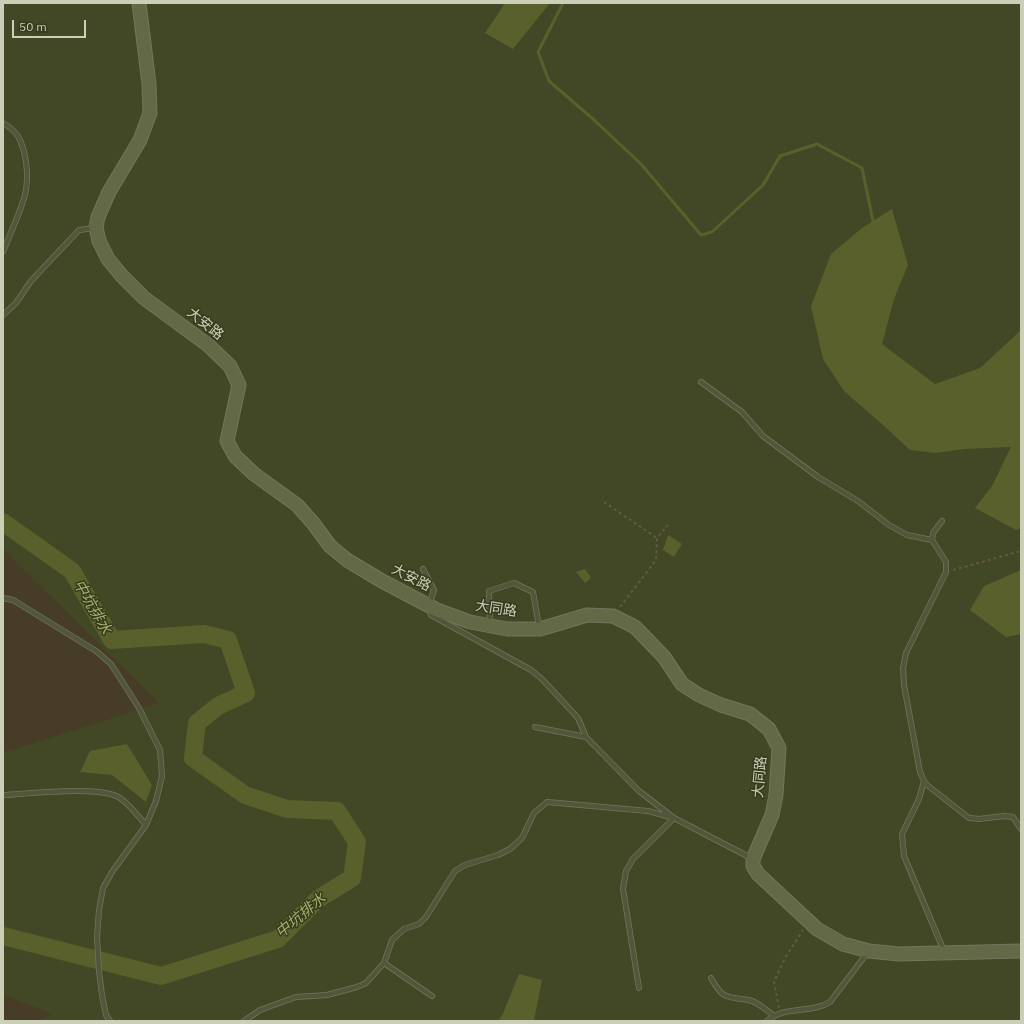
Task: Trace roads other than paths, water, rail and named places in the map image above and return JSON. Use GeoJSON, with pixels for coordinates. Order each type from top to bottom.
{"type":"FeatureCollection","features":[{"type":"Feature","properties":{"kind":"street"},"geometry":{"type":"LineString","coordinates":[[96,228],[98,217],[109,192],[140,140],[150,113],[149,84],[139,3]]}},
{"type":"Feature","properties":{"kind":"street","name":"大安路"},"geometry":{"type":"LineString","coordinates":[[96,228],[99,241],[108,259],[122,276],[144,298],[208,345],[230,366],[239,384],[227,441],[235,456],[254,474],[297,505],[330,546],[347,560],[429,606]]}},
{"type":"Feature","properties":{"kind":"street","name":"大同路"},"geometry":{"type":"LineString","coordinates":[[429,606],[470,622],[507,629],[540,629],[587,615],[614,616],[635,627],[664,657],[682,684],[699,695],[721,705],[750,714],[769,729],[779,748],[776,795],[772,815],[753,859]]}},
{"type":"Feature","properties":{"kind":"street"},"geometry":{"type":"LineString","coordinates":[[753,859],[753,866],[758,874],[817,929],[843,944],[869,951],[899,954],[1021,952]]}},
{"type":"Feature","properties":{"kind":"lane"},"geometry":{"type":"LineString","coordinates":[[3,123],[11,128],[20,139],[25,154],[27,173],[25,194],[3,252]]}},
{"type":"Feature","properties":{"kind":"lane"},"geometry":{"type":"LineString","coordinates":[[3,315],[16,303],[31,281],[79,230],[96,228]]}},
{"type":"Feature","properties":{"kind":"lane"},"geometry":{"type":"LineString","coordinates":[[701,382],[742,412],[763,436],[818,477],[858,501],[889,525],[907,535],[932,540]]}},
{"type":"Feature","properties":{"kind":"lane"},"geometry":{"type":"LineString","coordinates":[[942,520],[933,533],[932,540],[946,562],[946,572],[906,653],[903,668],[904,685],[920,772],[924,781],[969,818],[979,819],[1008,816],[1013,818],[1021,829]]}},
{"type":"Feature","properties":{"kind":"lane"},"geometry":{"type":"LineString","coordinates":[[423,569],[434,590],[429,606],[430,615],[531,670],[542,679],[578,718],[586,737],[639,792],[674,818],[753,859]]}},
{"type":"Feature","properties":{"kind":"lane"},"geometry":{"type":"LineString","coordinates":[[490,627],[489,591],[514,583],[533,592],[540,629]]}},
{"type":"Feature","properties":{"kind":"lane"},"geometry":{"type":"LineString","coordinates":[[3,598],[13,600],[96,651],[112,664],[139,708],[160,750],[162,776],[156,801],[146,825],[112,872],[103,888],[99,910],[99,971],[106,1015],[110,1021]]}},
{"type":"Feature","properties":{"kind":"lane"},"geometry":{"type":"LineString","coordinates":[[535,727],[586,737]]}},
{"type":"Feature","properties":{"kind":"lane"},"geometry":{"type":"LineString","coordinates":[[924,781],[919,799],[902,834],[904,856],[945,953]]}},
{"type":"Feature","properties":{"kind":"lane"},"geometry":{"type":"LineString","coordinates":[[3,795],[84,791],[108,794],[119,798],[146,825]]}},
{"type":"Feature","properties":{"kind":"lane"},"geometry":{"type":"LineString","coordinates":[[244,1021],[260,1010],[296,997],[327,995],[366,982],[384,963],[392,940],[404,929],[419,924],[426,917],[455,871],[465,865],[498,855],[510,849],[522,838],[534,813],[547,802],[648,811],[674,818]]}},
{"type":"Feature","properties":{"kind":"lane"},"geometry":{"type":"LineString","coordinates":[[639,988],[623,889],[626,871],[633,859],[674,818]]}},
{"type":"Feature","properties":{"kind":"lane"},"geometry":{"type":"LineString","coordinates":[[767,1021],[773,1015],[822,1007],[830,1002],[869,951]]}},
{"type":"Feature","properties":{"kind":"lane"},"geometry":{"type":"LineString","coordinates":[[384,963],[432,996]]}},
{"type":"Feature","properties":{"kind":"lane"},"geometry":{"type":"LineString","coordinates":[[710,978],[720,993],[725,996],[750,1000],[773,1015]]}},
{"type":"Feature","properties":{"kind":"waterway"},"geometry":{"type":"LineString","coordinates":[[563,3],[538,52],[549,81],[593,119],[641,164],[701,235],[712,232],[763,185],[780,156],[817,144],[862,168],[873,221]]}},
{"type":"Feature","properties":{"kind":"waterway","name":"中坑排水"},"geometry":{"type":"LineString","coordinates":[[3,522],[72,571],[112,640],[204,634],[228,640],[246,693],[218,706],[197,723],[193,758],[245,795],[287,809],[337,811],[357,842],[352,878],[318,899],[278,939],[161,976],[3,936]]}}]}
